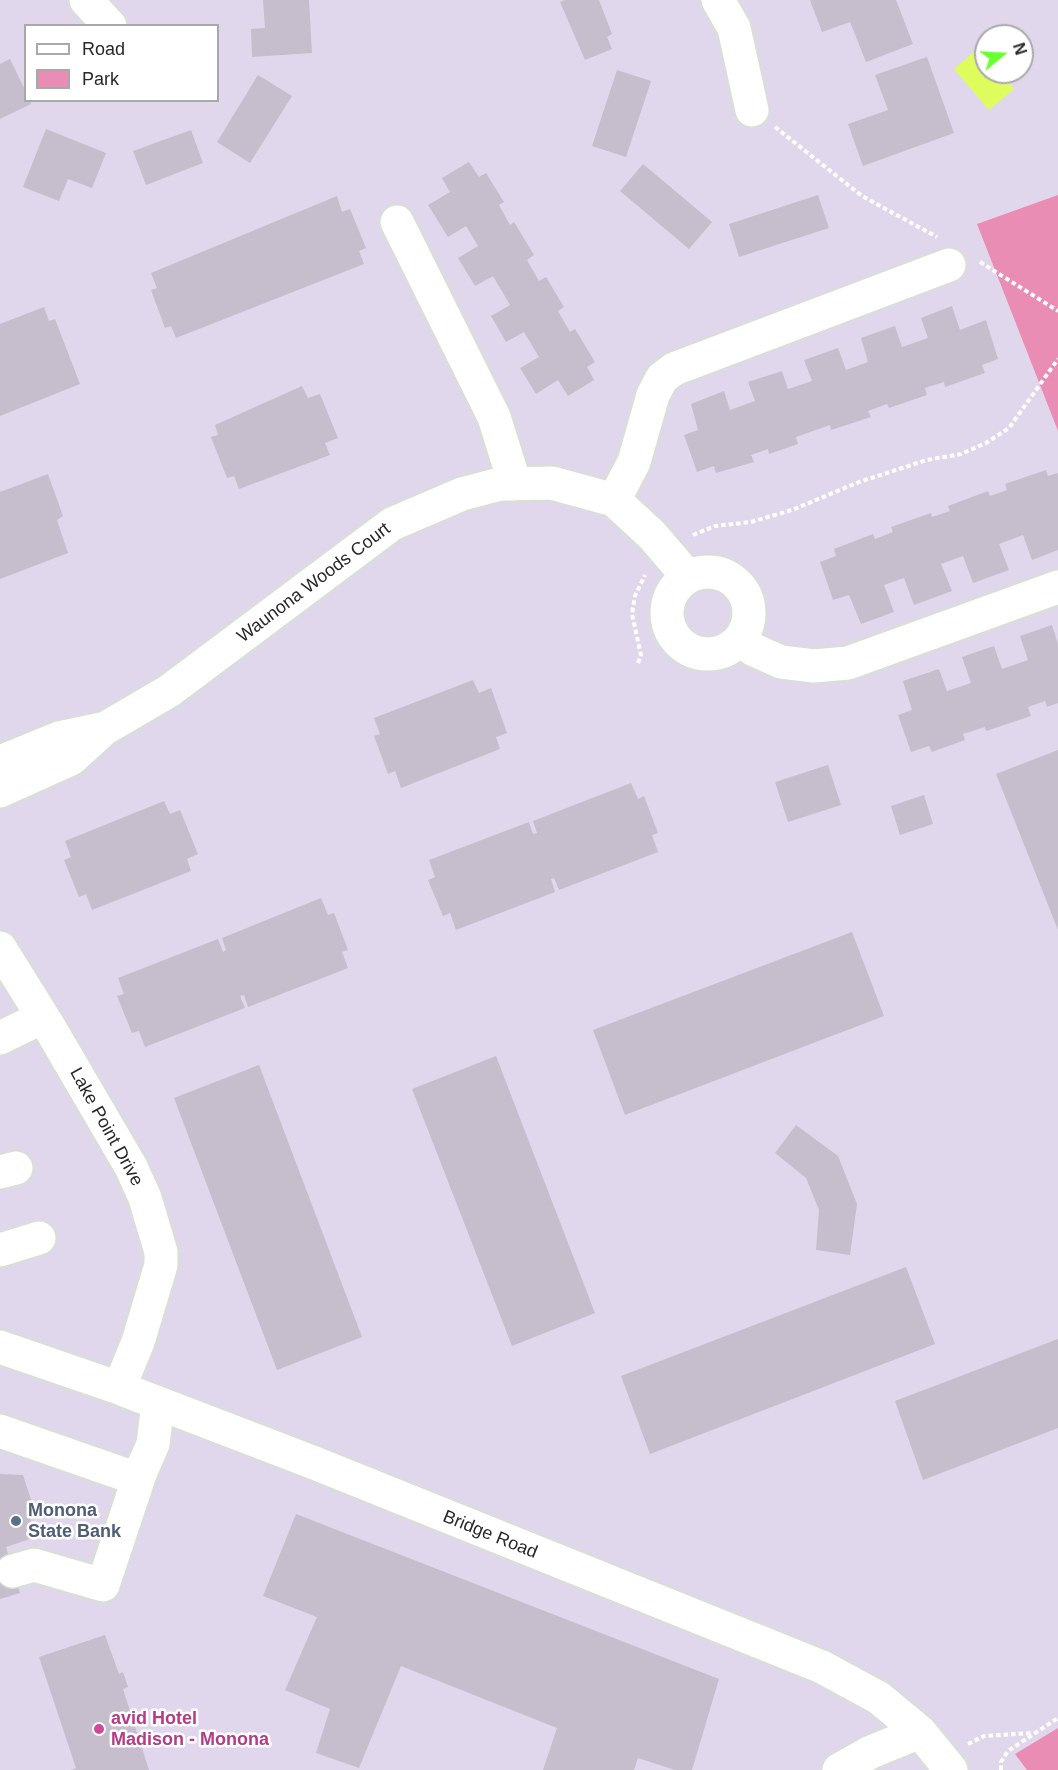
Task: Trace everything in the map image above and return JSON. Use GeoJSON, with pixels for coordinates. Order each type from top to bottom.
{"type":"FeatureCollection","features":[{"type":"Feature","properties":{"kind":"street"},"geometry":{"type":"LineString","coordinates":[[86,0],[108,24]]}},
{"type":"Feature","properties":{"kind":"street"},"geometry":{"type":"LineString","coordinates":[[718,0],[734,28],[752,110]]}},
{"type":"Feature","properties":{"kind":"street"},"geometry":{"type":"LineString","coordinates":[[397,222],[494,417],[515,484]]}},
{"type":"Feature","properties":{"kind":"street"},"geometry":{"type":"LineString","coordinates":[[614,500],[634,462],[653,395],[663,378],[674,369],[954,254]]}},
{"type":"Feature","properties":{"kind":"street","name":"Waunona Woods Court"},"geometry":{"type":"LineString","coordinates":[[0,791],[70,759],[104,729],[168,691],[392,524],[462,494],[500,484],[552,483],[614,500],[664,549],[687,578]]}},
{"type":"Feature","properties":{"kind":"street"},"geometry":{"type":"LineString","coordinates":[[701,573],[715,573],[728,578],[739,587],[747,599],[749,613],[747,627],[740,640],[717,654],[704,655],[691,651],[676,639],[667,621],[667,609],[677,585],[701,573]]}},
{"type":"Feature","properties":{"kind":"street"},"geometry":{"type":"LineString","coordinates":[[740,640],[781,662],[814,666],[848,663],[1058,587]]}},
{"type":"Feature","properties":{"kind":"street","name":"Waunona Woods Court"},"geometry":{"type":"LineString","coordinates":[[0,762],[59,738],[104,729]]}},
{"type":"Feature","properties":{"kind":"street","name":"Lake Point Drive"},"geometry":{"type":"LineString","coordinates":[[0,948],[131,1167],[145,1198],[161,1252],[161,1265],[138,1342],[118,1388]]}},
{"type":"Feature","properties":{"kind":"street"},"geometry":{"type":"LineString","coordinates":[[0,1038],[43,1017]]}},
{"type":"Feature","properties":{"kind":"street"},"geometry":{"type":"LineString","coordinates":[[0,1250],[39,1238]]}},
{"type":"Feature","properties":{"kind":"street","name":"Bridge Road"},"geometry":{"type":"LineString","coordinates":[[0,1347],[118,1388],[312,1462],[822,1667],[879,1698],[920,1732],[951,1770]]}},
{"type":"Feature","properties":{"kind":"street"},"geometry":{"type":"LineString","coordinates":[[13,1571],[34,1565],[103,1585],[140,1474],[153,1444],[158,1404]]}},
{"type":"Feature","properties":{"kind":"street"},"geometry":{"type":"LineString","coordinates":[[0,1431],[126,1475],[140,1474]]}},
{"type":"Feature","properties":{"kind":"street"},"geometry":{"type":"LineString","coordinates":[[839,1770],[871,1752],[920,1732]]}},
{"type":"Feature","properties":{"kind":"path"},"geometry":{"type":"LineString","coordinates":[[752,110],[862,196],[954,254],[1058,311]]}},
{"type":"Feature","properties":{"kind":"path"},"geometry":{"type":"LineString","coordinates":[[638,663],[641,655],[632,614],[635,596],[649,566],[664,549],[715,526],[751,522],[792,510],[859,482],[927,460],[961,454],[986,443],[1009,428],[1058,359]]}},
{"type":"Feature","properties":{"kind":"path"},"geometry":{"type":"LineString","coordinates":[[1001,1770],[1001,1762],[1008,1751],[1032,1733],[1058,1718]]}},
{"type":"Feature","properties":{"kind":"path"},"geometry":{"type":"LineString","coordinates":[[970,1743],[984,1736],[1032,1733]]}},
{"type":"Feature","properties":{"kind":"green space"},"geometry":{"type":"Polygon","coordinates":[[[1058,195],[1058,431],[977,224],[1058,195]]]}},
{"type":"Feature","properties":{"kind":"green space"},"geometry":{"type":"Polygon","coordinates":[[[1058,1728],[1058,1770],[1027,1770],[1015,1754],[1058,1728]]]}},
{"type":"Feature","properties":{"kind":"shaded area"},"geometry":{"type":"Polygon","coordinates":[[[974,52],[974,84],[1010,84],[1014,89],[989,110],[954,69],[974,52]]]}},
{"type":"Feature","properties":{"kind":"building"},"geometry":{"type":"Polygon","coordinates":[[[263,0],[309,0],[312,53],[252,57],[251,29],[265,28],[263,0]]]}},
{"type":"Feature","properties":{"kind":"building"},"geometry":{"type":"Polygon","coordinates":[[[599,0],[612,34],[607,37],[612,49],[585,60],[560,2],[599,0]]]}},
{"type":"Feature","properties":{"kind":"building"},"geometry":{"type":"Polygon","coordinates":[[[810,0],[896,0],[913,44],[866,62],[850,22],[822,32],[810,0]]]}},
{"type":"Feature","properties":{"kind":"building"},"geometry":{"type":"Polygon","coordinates":[[[927,57],[954,133],[863,166],[848,124],[888,110],[875,75],[927,57]]]}},
{"type":"Feature","properties":{"kind":"building"},"geometry":{"type":"Polygon","coordinates":[[[10,59],[24,88],[24,102],[31,104],[0,119],[0,64],[10,59]]]}},
{"type":"Feature","properties":{"kind":"building"},"geometry":{"type":"Polygon","coordinates":[[[617,70],[651,81],[626,157],[592,146],[617,70]]]}},
{"type":"Feature","properties":{"kind":"building"},"geometry":{"type":"Polygon","coordinates":[[[258,75],[292,96],[250,163],[217,142],[258,75]]]}},
{"type":"Feature","properties":{"kind":"building"},"geometry":{"type":"Polygon","coordinates":[[[46,129],[106,153],[92,188],[68,179],[59,201],[23,187],[46,129]]]}},
{"type":"Feature","properties":{"kind":"building"},"geometry":{"type":"Polygon","coordinates":[[[191,130],[203,163],[146,185],[133,151],[191,130]]]}},
{"type":"Feature","properties":{"kind":"building"},"geometry":{"type":"Polygon","coordinates":[[[469,162],[479,177],[486,173],[504,202],[499,205],[510,225],[514,222],[534,255],[527,260],[539,281],[546,277],[564,307],[558,311],[570,332],[575,329],[595,362],[587,367],[594,380],[568,396],[558,380],[536,394],[520,368],[539,357],[524,332],[506,342],[491,316],[510,305],[493,276],[475,286],[458,258],[478,246],[466,226],[448,237],[428,205],[450,192],[442,178],[469,162]]]}},
{"type":"Feature","properties":{"kind":"building"},"geometry":{"type":"Polygon","coordinates":[[[643,164],[712,222],[689,249],[620,191],[643,164]]]}},
{"type":"Feature","properties":{"kind":"building"},"geometry":{"type":"Polygon","coordinates":[[[818,195],[829,228],[739,257],[729,224],[818,195]]]}},
{"type":"Feature","properties":{"kind":"building"},"geometry":{"type":"Polygon","coordinates":[[[337,196],[342,212],[350,209],[366,248],[359,251],[364,264],[176,338],[171,326],[165,328],[151,290],[157,288],[151,273],[337,196]]]}},
{"type":"Feature","properties":{"kind":"building"},"geometry":{"type":"Polygon","coordinates":[[[952,306],[960,330],[986,320],[998,359],[982,365],[985,373],[945,387],[944,382],[925,388],[927,395],[889,408],[887,404],[868,411],[871,417],[831,430],[830,425],[796,437],[798,444],[769,454],[768,449],[751,455],[754,462],[716,473],[714,466],[697,472],[684,435],[698,430],[691,404],[724,391],[730,410],[755,401],[748,382],[782,371],[788,389],[812,381],[804,360],[838,348],[846,370],[868,362],[861,338],[895,326],[902,347],[928,338],[921,318],[952,306]]]}},
{"type":"Feature","properties":{"kind":"building"},"geometry":{"type":"Polygon","coordinates":[[[44,307],[49,321],[55,319],[80,384],[0,416],[0,324],[44,307]]]}},
{"type":"Feature","properties":{"kind":"building"},"geometry":{"type":"Polygon","coordinates":[[[302,386],[308,398],[320,394],[338,438],[325,443],[330,455],[239,489],[234,476],[227,478],[211,437],[218,435],[215,425],[302,386]]]}},
{"type":"Feature","properties":{"kind":"building"},"geometry":{"type":"Polygon","coordinates":[[[1046,470],[1048,476],[1058,473],[1058,550],[1032,560],[1023,535],[999,544],[1009,570],[973,583],[963,556],[941,564],[952,591],[914,605],[904,578],[884,585],[894,612],[861,624],[849,595],[833,600],[820,562],[836,556],[834,549],[873,534],[875,539],[893,532],[891,527],[931,513],[932,517],[950,511],[948,506],[988,491],[990,496],[1007,490],[1005,484],[1046,470]]]}},
{"type":"Feature","properties":{"kind":"building"},"geometry":{"type":"Polygon","coordinates":[[[48,474],[63,516],[57,520],[68,553],[0,579],[0,492],[48,474]]]}},
{"type":"Feature","properties":{"kind":"building"},"geometry":{"type":"Polygon","coordinates":[[[1052,625],[1058,644],[1058,703],[1047,707],[1045,701],[1028,707],[1031,716],[986,731],[985,727],[963,734],[965,740],[932,752],[929,746],[911,752],[898,715],[912,710],[903,681],[939,669],[947,691],[971,683],[962,657],[994,646],[1002,669],[1028,660],[1020,636],[1052,625]]]}},
{"type":"Feature","properties":{"kind":"building"},"geometry":{"type":"Polygon","coordinates":[[[473,680],[479,693],[491,688],[507,733],[496,737],[500,749],[401,788],[395,771],[388,774],[374,736],[380,734],[374,718],[473,680]]]}},
{"type":"Feature","properties":{"kind":"building"},"geometry":{"type":"Polygon","coordinates":[[[1058,750],[1058,930],[996,774],[1058,750]]]}},
{"type":"Feature","properties":{"kind":"building"},"geometry":{"type":"Polygon","coordinates":[[[828,765],[841,805],[788,822],[775,782],[828,765]]]}},
{"type":"Feature","properties":{"kind":"building"},"geometry":{"type":"Polygon","coordinates":[[[631,783],[638,799],[644,796],[658,833],[652,835],[658,852],[559,890],[554,878],[551,879],[555,892],[456,930],[450,913],[443,916],[428,880],[435,877],[429,860],[529,822],[533,834],[537,833],[533,821],[631,783]]]}},
{"type":"Feature","properties":{"kind":"building"},"geometry":{"type":"Polygon","coordinates":[[[924,795],[933,824],[900,835],[891,806],[924,795]]]}},
{"type":"Feature","properties":{"kind":"building"},"geometry":{"type":"Polygon","coordinates":[[[164,801],[170,814],[180,810],[198,854],[187,859],[191,871],[92,910],[86,894],[79,897],[64,860],[71,857],[65,841],[164,801]]]}},
{"type":"Feature","properties":{"kind":"building"},"geometry":{"type":"Polygon","coordinates":[[[321,898],[328,915],[334,913],[348,950],[342,952],[348,968],[248,1007],[244,995],[240,996],[245,1008],[145,1047],[139,1031],[132,1033],[117,996],[124,994],[118,978],[218,939],[223,952],[226,950],[222,938],[321,898]]]}},
{"type":"Feature","properties":{"kind":"building"},"geometry":{"type":"Polygon","coordinates":[[[852,932],[884,1016],[625,1115],[593,1030],[852,932]]]}},
{"type":"Feature","properties":{"kind":"building"},"geometry":{"type":"Polygon","coordinates":[[[496,1056],[595,1313],[512,1346],[412,1089],[496,1056]]]}},
{"type":"Feature","properties":{"kind":"building"},"geometry":{"type":"Polygon","coordinates":[[[259,1065],[362,1337],[277,1370],[174,1098],[259,1065]]]}},
{"type":"Feature","properties":{"kind":"building"},"geometry":{"type":"Polygon","coordinates":[[[796,1125],[838,1156],[857,1204],[850,1255],[816,1250],[819,1210],[806,1178],[775,1153],[796,1125]]]}},
{"type":"Feature","properties":{"kind":"building"},"geometry":{"type":"Polygon","coordinates":[[[906,1267],[935,1344],[650,1454],[621,1376],[906,1267]]]}},
{"type":"Feature","properties":{"kind":"building"},"geometry":{"type":"Polygon","coordinates":[[[1058,1339],[1058,1428],[923,1480],[895,1401],[1058,1339]]]}},
{"type":"Feature","properties":{"kind":"building","name":"Monona State Bank"},"geometry":{"type":"Polygon","coordinates":[[[0,1474],[23,1475],[32,1503],[26,1505],[36,1537],[6,1547],[20,1593],[0,1599],[0,1474]]]}},
{"type":"Feature","properties":{"kind":"building"},"geometry":{"type":"Polygon","coordinates":[[[296,1514],[719,1679],[692,1770],[675,1770],[638,1758],[634,1770],[543,1770],[557,1728],[401,1666],[359,1768],[316,1753],[330,1709],[285,1690],[317,1617],[263,1596],[296,1514]]]}},
{"type":"Feature","properties":{"kind":"building","name":"avid Hotel Madison - Monona"},"geometry":{"type":"Polygon","coordinates":[[[105,1635],[119,1674],[123,1672],[128,1687],[123,1689],[149,1770],[71,1770],[76,1768],[39,1657],[105,1635]]]}},
{"type":"Feature","properties":{"kind":"place","name":"Monona State Bank"},"geometry":{"type":"Point","coordinates":[16,1521]}},
{"type":"Feature","properties":{"kind":"place","name":"avid Hotel Madison - Monona"},"geometry":{"type":"Point","coordinates":[99,1729]}}]}
